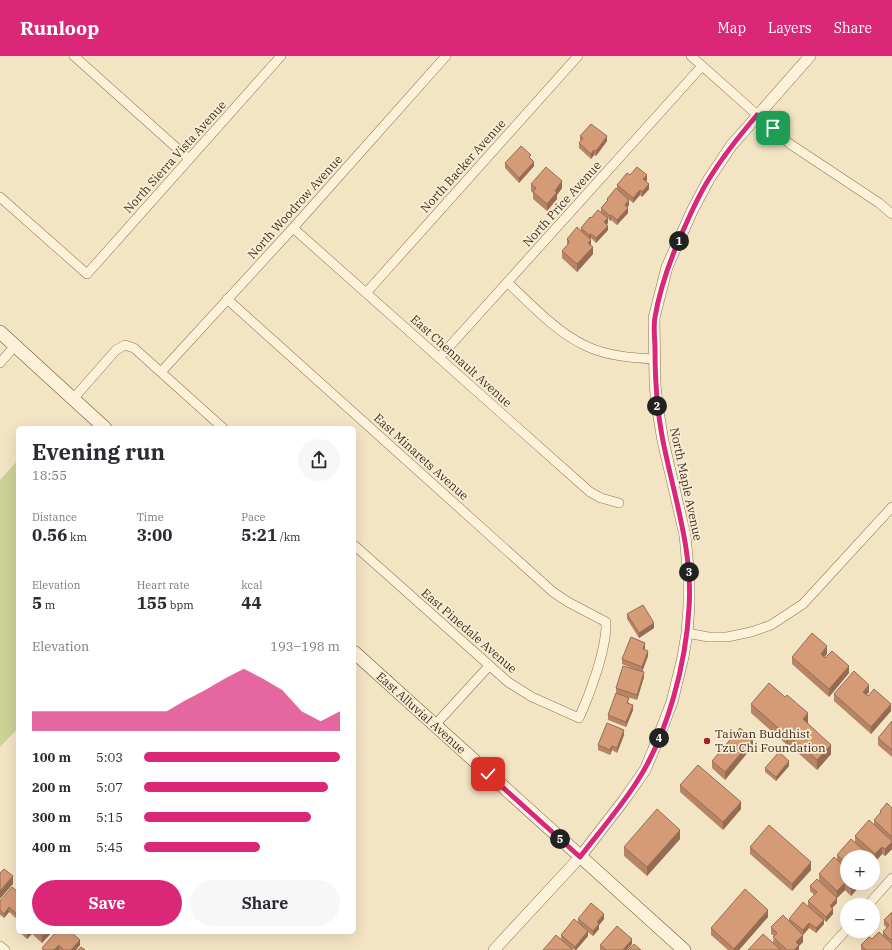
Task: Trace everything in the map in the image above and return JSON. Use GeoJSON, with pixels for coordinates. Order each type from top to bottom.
{"type":"FeatureCollection","features":[{"type":"Feature","properties":{"kind":"main road"},"geometry":{"type":"LineString","coordinates":[[0,332],[102,426]]}},
{"type":"Feature","properties":{"kind":"main road","name":"East Alluvial Avenue"},"geometry":{"type":"LineString","coordinates":[[356,654],[684,950]]}},
{"type":"Feature","properties":{"kind":"street"},"geometry":{"type":"LineString","coordinates":[[74,56],[190,159]]}},
{"type":"Feature","properties":{"kind":"street","name":"North Sierra Vista Avenue"},"geometry":{"type":"LineString","coordinates":[[0,197],[87,274],[281,56]]}},
{"type":"Feature","properties":{"kind":"street","name":"North Woodrow Avenue"},"geometry":{"type":"LineString","coordinates":[[161,372],[293,228],[446,56]]}},
{"type":"Feature","properties":{"kind":"street","name":"North Backer Avenue"},"geometry":{"type":"LineString","coordinates":[[366,293],[578,56]]}},
{"type":"Feature","properties":{"kind":"street"},"geometry":{"type":"LineString","coordinates":[[691,56],[790,144],[879,203],[892,214]]}},
{"type":"Feature","properties":{"kind":"street","name":"North Maple Avenue"},"geometry":{"type":"LineString","coordinates":[[494,950],[580,857],[642,775],[654,751],[672,702],[680,671],[687,633],[689,606],[688,557],[685,535],[663,441],[658,411],[654,318],[667,267],[692,211],[709,179],[732,146],[757,115],[810,56]]}},
{"type":"Feature","properties":{"kind":"street","name":"North Price Avenue"},"geometry":{"type":"LineString","coordinates":[[439,358],[702,66]]}},
{"type":"Feature","properties":{"kind":"street","name":"East Chennault Avenue"},"geometry":{"type":"LineString","coordinates":[[293,228],[590,492],[601,498],[619,503]]}},
{"type":"Feature","properties":{"kind":"street"},"geometry":{"type":"LineString","coordinates":[[508,283],[565,334],[586,346],[609,354],[634,358],[655,359]]}},
{"type":"Feature","properties":{"kind":"street","name":"East Minarets Avenue"},"geometry":{"type":"LineString","coordinates":[[227,299],[553,592],[568,602],[606,622],[607,630],[589,698],[579,718]]}},
{"type":"Feature","properties":{"kind":"street"},"geometry":{"type":"LineString","coordinates":[[73,399],[116,350],[125,345],[134,348],[221,426]]}},
{"type":"Feature","properties":{"kind":"street"},"geometry":{"type":"LineString","coordinates":[[0,363],[15,346]]}},
{"type":"Feature","properties":{"kind":"street"},"geometry":{"type":"LineString","coordinates":[[687,633],[708,637],[727,637],[751,632],[771,624],[803,604],[892,507]]}},
{"type":"Feature","properties":{"kind":"street","name":"East Pinedale Avenue"},"geometry":{"type":"LineString","coordinates":[[356,547],[508,682],[532,697],[579,718]]}},
{"type":"Feature","properties":{"kind":"street"},"geometry":{"type":"LineString","coordinates":[[436,725],[489,666]]}},
{"type":"Feature","properties":{"kind":"street"},"geometry":{"type":"LineString","coordinates":[[874,898],[892,878]]}},
{"type":"Feature","properties":{"kind":"street"},"geometry":{"type":"LineString","coordinates":[[828,950],[840,937]]}},
{"type":"Feature","properties":{"kind":"street"},"geometry":{"type":"LineString","coordinates":[[0,946],[5,950]]}},
{"type":"Feature","properties":{"kind":"green space"},"geometry":{"type":"Polygon","coordinates":[[[16,462],[16,730],[0,747],[0,480],[16,462]]]}},
{"type":"Feature","properties":{"kind":"building"},"geometry":{"type":"Polygon","coordinates":[[[591,124],[607,136],[596,151],[594,150],[591,154],[579,143],[583,138],[580,136],[591,124]]]}},
{"type":"Feature","properties":{"kind":"building"},"geometry":{"type":"Polygon","coordinates":[[[521,146],[531,155],[529,157],[534,162],[519,178],[505,163],[521,146]]]}},
{"type":"Feature","properties":{"kind":"building"},"geometry":{"type":"Polygon","coordinates":[[[546,167],[562,181],[555,191],[557,192],[547,204],[533,192],[536,188],[531,184],[546,167]]]}},
{"type":"Feature","properties":{"kind":"building"},"geometry":{"type":"Polygon","coordinates":[[[637,167],[647,175],[643,179],[649,184],[642,192],[640,190],[633,198],[617,185],[627,173],[630,175],[637,167]]]}},
{"type":"Feature","properties":{"kind":"building"},"geometry":{"type":"Polygon","coordinates":[[[616,188],[629,200],[625,205],[628,208],[617,220],[601,208],[616,188]]]}},
{"type":"Feature","properties":{"kind":"building"},"geometry":{"type":"Polygon","coordinates":[[[598,210],[608,218],[604,222],[608,226],[596,238],[591,234],[589,235],[581,228],[598,210]]]}},
{"type":"Feature","properties":{"kind":"building"},"geometry":{"type":"Polygon","coordinates":[[[577,227],[591,240],[588,243],[593,247],[577,264],[562,251],[569,243],[567,239],[577,227]]]}},
{"type":"Feature","properties":{"kind":"building"},"geometry":{"type":"Polygon","coordinates":[[[643,605],[654,623],[639,633],[627,614],[643,605]]]}},
{"type":"Feature","properties":{"kind":"building"},"geometry":{"type":"Polygon","coordinates":[[[812,633],[827,646],[821,654],[825,658],[832,651],[849,666],[829,689],[792,657],[812,633]]]}},
{"type":"Feature","properties":{"kind":"building"},"geometry":{"type":"Polygon","coordinates":[[[631,637],[645,643],[643,649],[648,651],[642,667],[622,659],[631,637]]]}},
{"type":"Feature","properties":{"kind":"building"},"geometry":{"type":"Polygon","coordinates":[[[623,666],[644,672],[637,695],[616,688],[623,666]]]}},
{"type":"Feature","properties":{"kind":"building"},"geometry":{"type":"Polygon","coordinates":[[[854,671],[869,685],[863,692],[868,696],[874,689],[891,704],[871,727],[834,694],[854,671]]]}},
{"type":"Feature","properties":{"kind":"building"},"geometry":{"type":"Polygon","coordinates":[[[769,683],[785,697],[787,695],[808,713],[803,719],[831,745],[817,760],[751,704],[769,683]]]}},
{"type":"Feature","properties":{"kind":"building"},"geometry":{"type":"Polygon","coordinates":[[[616,693],[629,698],[627,703],[633,705],[626,722],[608,715],[616,693]]]}},
{"type":"Feature","properties":{"kind":"building"},"geometry":{"type":"Polygon","coordinates":[[[892,721],[892,750],[878,738],[892,721]]]}},
{"type":"Feature","properties":{"kind":"building"},"geometry":{"type":"Polygon","coordinates":[[[607,723],[624,730],[617,748],[612,746],[610,750],[598,745],[607,723]]]}},
{"type":"Feature","properties":{"kind":"building"},"geometry":{"type":"Polygon","coordinates":[[[740,728],[753,739],[725,772],[712,761],[740,728]]]}},
{"type":"Feature","properties":{"kind":"building"},"geometry":{"type":"Polygon","coordinates":[[[779,752],[789,761],[776,777],[765,768],[779,752]]]}},
{"type":"Feature","properties":{"kind":"building"},"geometry":{"type":"Polygon","coordinates":[[[698,765],[741,802],[723,822],[680,785],[698,765]]]}},
{"type":"Feature","properties":{"kind":"building"},"geometry":{"type":"Polygon","coordinates":[[[887,803],[892,808],[892,837],[874,820],[887,803]]]}},
{"type":"Feature","properties":{"kind":"building"},"geometry":{"type":"Polygon","coordinates":[[[657,809],[680,830],[647,867],[624,847],[657,809]]]}},
{"type":"Feature","properties":{"kind":"building"},"geometry":{"type":"Polygon","coordinates":[[[869,820],[892,842],[885,849],[882,847],[879,850],[871,850],[855,836],[869,820]]]}},
{"type":"Feature","properties":{"kind":"building"},"geometry":{"type":"Polygon","coordinates":[[[769,825],[811,862],[792,884],[750,847],[769,825]]]}},
{"type":"Feature","properties":{"kind":"building"},"geometry":{"type":"Polygon","coordinates":[[[851,839],[864,850],[841,850],[851,839]]]}},
{"type":"Feature","properties":{"kind":"building"},"geometry":{"type":"Polygon","coordinates":[[[834,857],[840,863],[840,888],[837,891],[819,874],[834,857]]]}},
{"type":"Feature","properties":{"kind":"building"},"geometry":{"type":"Polygon","coordinates":[[[4,869],[13,876],[0,891],[0,873],[4,869]]]}},
{"type":"Feature","properties":{"kind":"building"},"geometry":{"type":"Polygon","coordinates":[[[817,879],[837,898],[830,906],[833,909],[826,917],[808,901],[817,892],[810,886],[817,879]]]}},
{"type":"Feature","properties":{"kind":"building"},"geometry":{"type":"Polygon","coordinates":[[[12,887],[16,890],[16,913],[9,907],[4,914],[0,910],[0,901],[12,887]]]}},
{"type":"Feature","properties":{"kind":"building"},"geometry":{"type":"Polygon","coordinates":[[[745,889],[768,910],[734,949],[711,928],[745,889]]]}},
{"type":"Feature","properties":{"kind":"building"},"geometry":{"type":"Polygon","coordinates":[[[803,902],[824,920],[816,928],[809,923],[803,930],[789,919],[803,902]]]}},
{"type":"Feature","properties":{"kind":"building"},"geometry":{"type":"Polygon","coordinates":[[[591,903],[604,914],[597,922],[599,924],[593,931],[578,919],[591,903]]]}},
{"type":"Feature","properties":{"kind":"building"},"geometry":{"type":"Polygon","coordinates":[[[892,912],[892,941],[883,932],[889,925],[884,920],[892,912]]]}},
{"type":"Feature","properties":{"kind":"building"},"geometry":{"type":"Polygon","coordinates":[[[783,915],[803,935],[796,942],[799,945],[794,950],[787,950],[773,937],[777,933],[771,927],[783,915]]]}},
{"type":"Feature","properties":{"kind":"building"},"geometry":{"type":"Polygon","coordinates":[[[574,919],[588,931],[575,947],[561,935],[574,919]]]}},
{"type":"Feature","properties":{"kind":"building"},"geometry":{"type":"Polygon","coordinates":[[[617,926],[632,939],[623,950],[606,950],[600,945],[617,926]]]}},
{"type":"Feature","properties":{"kind":"building"},"geometry":{"type":"Polygon","coordinates":[[[880,933],[892,944],[892,950],[866,950],[861,945],[868,938],[880,938],[880,933]]]}},
{"type":"Feature","properties":{"kind":"building"},"geometry":{"type":"Polygon","coordinates":[[[54,934],[73,934],[80,940],[71,950],[64,950],[59,945],[54,950],[44,950],[42,948],[54,934]]]}},
{"type":"Feature","properties":{"kind":"building"},"geometry":{"type":"Polygon","coordinates":[[[763,934],[781,950],[748,950],[763,934]]]}},
{"type":"Feature","properties":{"kind":"building"},"geometry":{"type":"Polygon","coordinates":[[[556,935],[572,949],[572,950],[543,950],[556,935]]]}},
{"type":"Feature","properties":{"kind":"building"},"geometry":{"type":"Polygon","coordinates":[[[634,944],[641,950],[628,950],[634,944]]]}},
{"type":"Feature","properties":{"kind":"building"},"geometry":{"type":"Polygon","coordinates":[[[81,947],[85,950],[78,950],[81,947]]]}},
{"type":"Feature","properties":{"kind":"place","name":"Taiwan Buddhist Tzu Chi Foundation"},"geometry":{"type":"Point","coordinates":[707,741]}},
{"type":"Feature","properties":{"kind":"route"},"geometry":{"type":"LineString","coordinates":[[488,774],[580,857],[638,780],[654,751],[679,678],[687,633],[690,579],[685,535],[663,441],[658,411],[654,318],[667,267],[692,211],[709,179],[732,146],[757,115],[773,128]]}}]}
